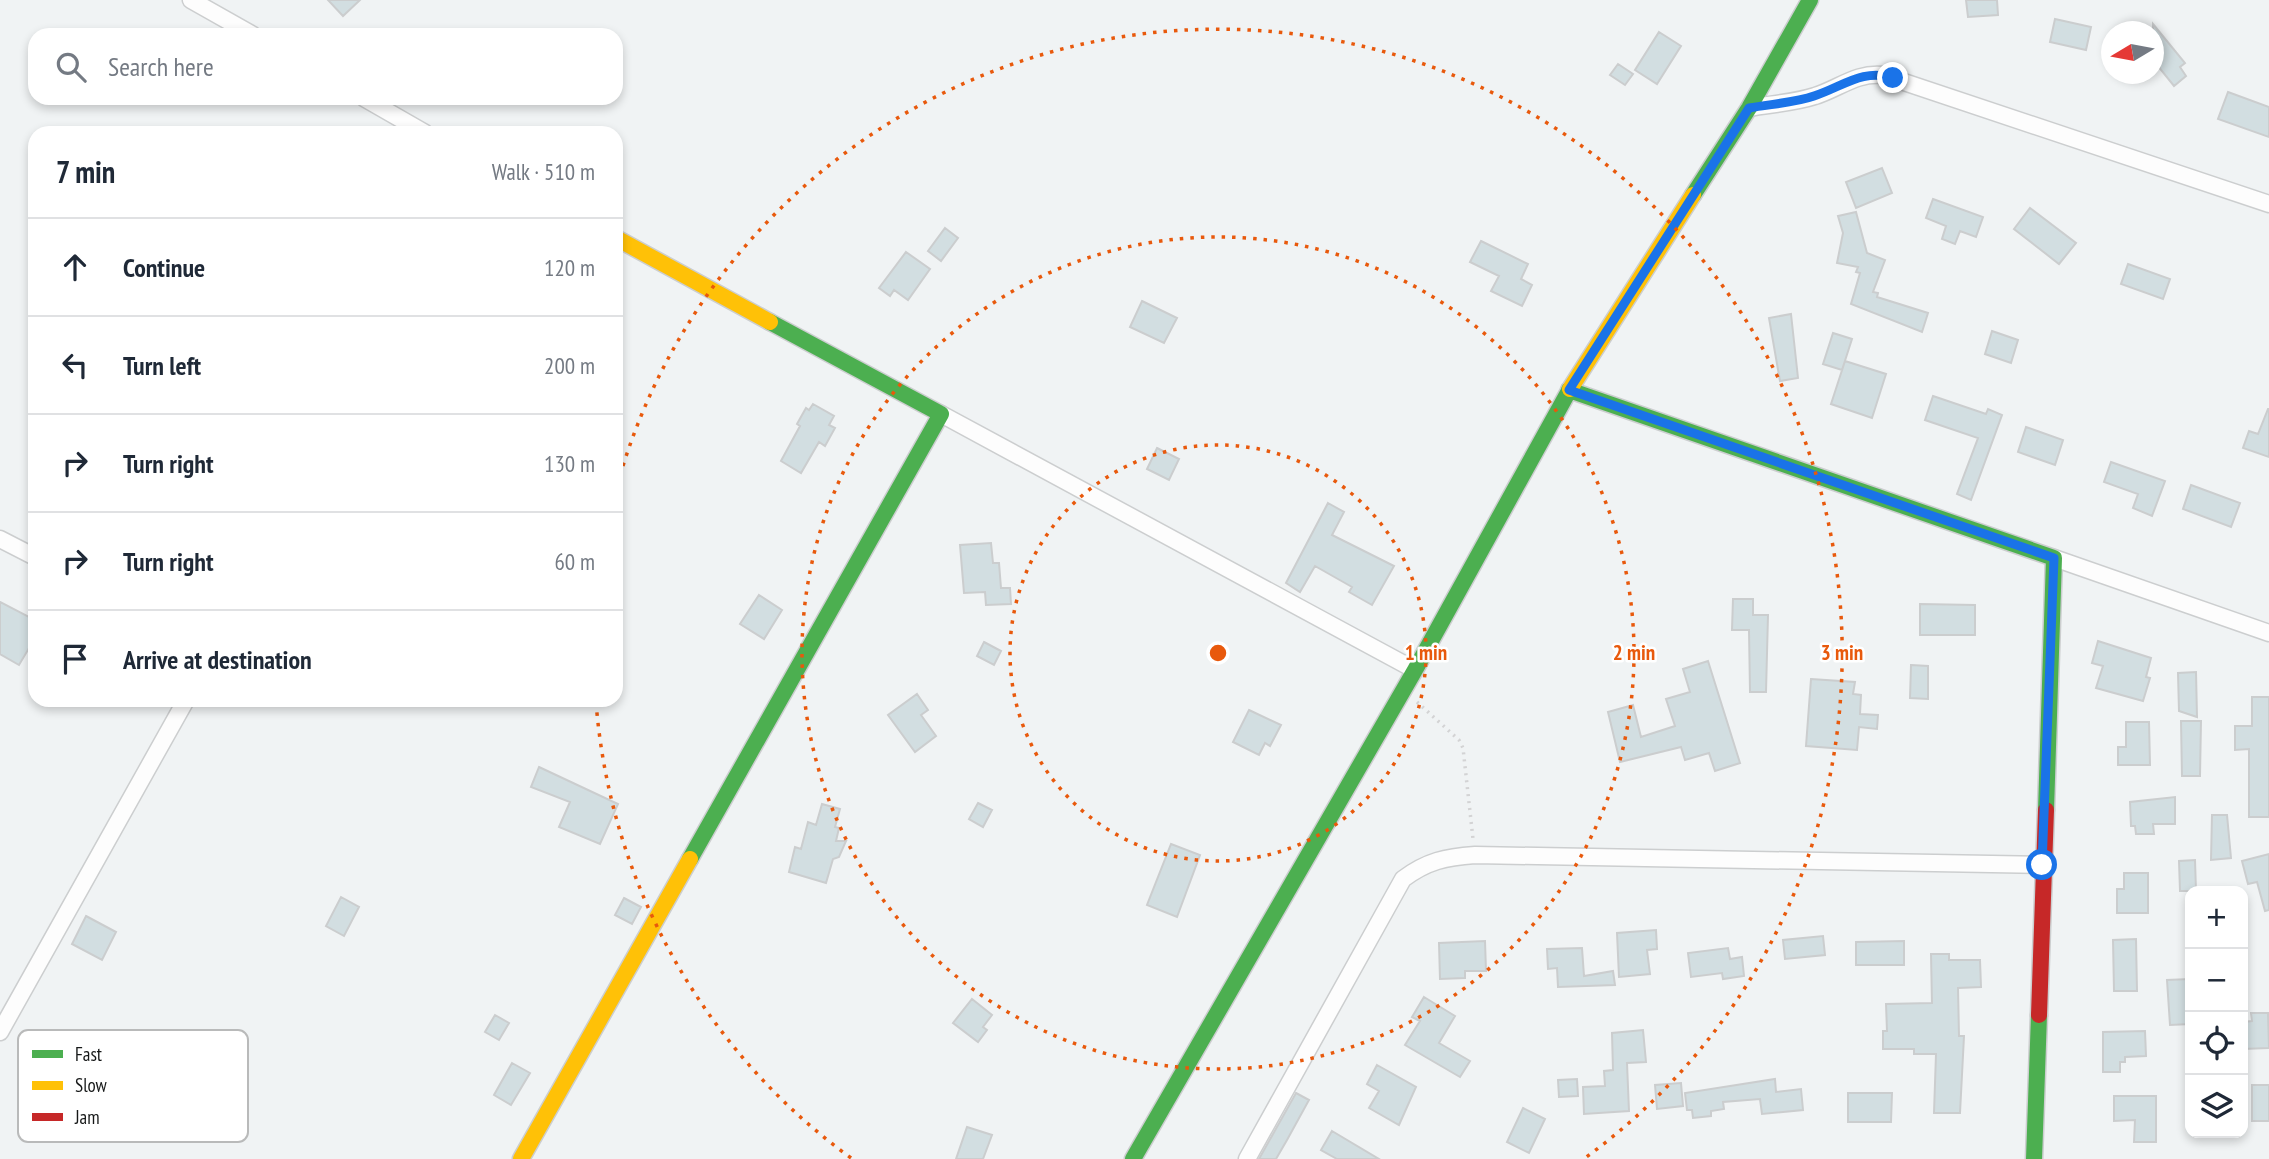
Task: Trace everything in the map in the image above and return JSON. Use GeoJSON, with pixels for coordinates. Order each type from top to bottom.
{"type":"FeatureCollection","features":[{"type":"Feature","properties":{"kind":"street"},"geometry":{"type":"LineString","coordinates":[[191,0],[241,28]]}},
{"type":"Feature","properties":{"kind":"street"},"geometry":{"type":"LineString","coordinates":[[1133,1159],[1404,690],[1569,390],[1749,108],[1811,0]]}},
{"type":"Feature","properties":{"kind":"street"},"geometry":{"type":"LineString","coordinates":[[1749,108],[1815,96],[1843,82],[1872,74],[1883,75],[2269,204]]}},
{"type":"Feature","properties":{"kind":"street"},"geometry":{"type":"LineString","coordinates":[[376,105],[413,126]]}},
{"type":"Feature","properties":{"kind":"street"},"geometry":{"type":"LineString","coordinates":[[623,242],[1415,670]]}},
{"type":"Feature","properties":{"kind":"street"},"geometry":{"type":"LineString","coordinates":[[1569,390],[2269,633]]}},
{"type":"Feature","properties":{"kind":"street"},"geometry":{"type":"LineString","coordinates":[[522,1159],[941,414]]}},
{"type":"Feature","properties":{"kind":"street"},"geometry":{"type":"LineString","coordinates":[[0,539],[28,553]]}},
{"type":"Feature","properties":{"kind":"street"},"geometry":{"type":"LineString","coordinates":[[2034,1159],[2054,558]]}},
{"type":"Feature","properties":{"kind":"street"},"geometry":{"type":"LineString","coordinates":[[0,1032],[182,707]]}},
{"type":"Feature","properties":{"kind":"street"},"geometry":{"type":"LineString","coordinates":[[1247,1159],[1403,879],[1422,865],[1445,857],[1475,855],[2042,865]]}},
{"type":"Feature","properties":{"kind":"path"},"geometry":{"type":"LineString","coordinates":[[1404,690],[1459,740],[1475,855]]}},
{"type":"Feature","properties":{"kind":"building"},"geometry":{"type":"Polygon","coordinates":[[[328,0],[360,0],[343,16],[328,0]]]}},
{"type":"Feature","properties":{"kind":"building"},"geometry":{"type":"Polygon","coordinates":[[[1966,0],[1997,0],[1998,15],[1968,17],[1966,0]]]}},
{"type":"Feature","properties":{"kind":"building"},"geometry":{"type":"Polygon","coordinates":[[[2055,19],[2091,27],[2086,50],[2050,42],[2055,19]]]}},
{"type":"Feature","properties":{"kind":"building"},"geometry":{"type":"Polygon","coordinates":[[[1659,32],[1681,46],[1657,84],[1635,70],[1659,32]]]}},
{"type":"Feature","properties":{"kind":"building"},"geometry":{"type":"Polygon","coordinates":[[[2164,37],[2185,63],[2180,67],[2186,76],[2174,86],[2164,74],[2164,37]]]}},
{"type":"Feature","properties":{"kind":"building"},"geometry":{"type":"Polygon","coordinates":[[[1618,64],[1633,74],[1625,85],[1610,75],[1618,64]]]}},
{"type":"Feature","properties":{"kind":"building"},"geometry":{"type":"Polygon","coordinates":[[[2228,92],[2269,107],[2269,137],[2218,119],[2228,92]]]}},
{"type":"Feature","properties":{"kind":"building"},"geometry":{"type":"Polygon","coordinates":[[[1882,168],[1892,193],[1856,208],[1846,182],[1882,168]]]}},
{"type":"Feature","properties":{"kind":"building"},"geometry":{"type":"Polygon","coordinates":[[[1933,199],[1983,217],[1976,237],[1960,231],[1955,244],[1942,239],[1946,226],[1926,218],[1933,199]]]}},
{"type":"Feature","properties":{"kind":"building"},"geometry":{"type":"Polygon","coordinates":[[[2030,208],[2076,243],[2059,264],[2014,229],[2030,208]]]}},
{"type":"Feature","properties":{"kind":"building"},"geometry":{"type":"Polygon","coordinates":[[[1856,212],[1867,253],[1885,260],[1873,292],[1878,293],[1877,297],[1928,313],[1922,332],[1851,304],[1860,273],[1856,272],[1858,267],[1837,263],[1843,233],[1838,216],[1856,212]]]}},
{"type":"Feature","properties":{"kind":"building"},"geometry":{"type":"Polygon","coordinates":[[[945,228],[958,238],[941,261],[928,251],[945,228]]]}},
{"type":"Feature","properties":{"kind":"building"},"geometry":{"type":"Polygon","coordinates":[[[1481,241],[1528,264],[1521,279],[1532,285],[1522,306],[1491,291],[1499,276],[1470,262],[1481,241]]]}},
{"type":"Feature","properties":{"kind":"building"},"geometry":{"type":"Polygon","coordinates":[[[906,252],[930,269],[908,300],[894,290],[890,296],[879,288],[906,252]]]}},
{"type":"Feature","properties":{"kind":"building"},"geometry":{"type":"Polygon","coordinates":[[[2128,264],[2170,279],[2163,299],[2121,284],[2128,264]]]}},
{"type":"Feature","properties":{"kind":"building"},"geometry":{"type":"Polygon","coordinates":[[[1142,301],[1177,318],[1164,343],[1130,327],[1142,301]]]}},
{"type":"Feature","properties":{"kind":"building"},"geometry":{"type":"Polygon","coordinates":[[[1791,314],[1798,378],[1780,381],[1769,318],[1791,314]]]}},
{"type":"Feature","properties":{"kind":"building"},"geometry":{"type":"Polygon","coordinates":[[[1992,331],[2018,340],[2011,363],[1985,354],[1992,331]]]}},
{"type":"Feature","properties":{"kind":"building"},"geometry":{"type":"Polygon","coordinates":[[[1833,333],[1852,339],[1842,370],[1823,364],[1833,333]]]}},
{"type":"Feature","properties":{"kind":"building"},"geometry":{"type":"Polygon","coordinates":[[[1845,361],[1886,374],[1872,418],[1831,404],[1845,361]]]}},
{"type":"Feature","properties":{"kind":"building"},"geometry":{"type":"Polygon","coordinates":[[[1933,396],[1986,414],[1988,409],[2002,415],[1971,500],[1957,494],[1978,438],[1925,420],[1933,396]]]}},
{"type":"Feature","properties":{"kind":"building"},"geometry":{"type":"Polygon","coordinates":[[[813,404],[834,416],[829,425],[835,428],[825,446],[819,442],[801,473],[781,461],[800,426],[797,424],[806,408],[809,410],[813,404]]]}},
{"type":"Feature","properties":{"kind":"building"},"geometry":{"type":"Polygon","coordinates":[[[2268,409],[2269,457],[2243,448],[2249,431],[2258,434],[2268,409]]]}},
{"type":"Feature","properties":{"kind":"building"},"geometry":{"type":"Polygon","coordinates":[[[2026,427],[2063,440],[2055,465],[2018,452],[2026,427]]]}},
{"type":"Feature","properties":{"kind":"building"},"geometry":{"type":"Polygon","coordinates":[[[1157,448],[1179,459],[1169,480],[1147,469],[1157,448]]]}},
{"type":"Feature","properties":{"kind":"building"},"geometry":{"type":"Polygon","coordinates":[[[2111,462],[2165,481],[2152,516],[2133,508],[2138,494],[2104,482],[2111,462]]]}},
{"type":"Feature","properties":{"kind":"building"},"geometry":{"type":"Polygon","coordinates":[[[2191,485],[2240,503],[2231,527],[2183,509],[2191,485]]]}},
{"type":"Feature","properties":{"kind":"building"},"geometry":{"type":"Polygon","coordinates":[[[1328,503],[1344,512],[1332,535],[1394,566],[1372,605],[1349,592],[1352,587],[1315,566],[1300,592],[1286,583],[1328,503]]]}},
{"type":"Feature","properties":{"kind":"building"},"geometry":{"type":"Polygon","coordinates":[[[991,543],[993,563],[999,563],[1001,588],[1010,588],[1011,604],[986,605],[985,592],[964,593],[960,545],[991,543]]]}},
{"type":"Feature","properties":{"kind":"building"},"geometry":{"type":"Polygon","coordinates":[[[759,595],[782,610],[764,639],[740,624],[759,595]]]}},
{"type":"Feature","properties":{"kind":"building"},"geometry":{"type":"Polygon","coordinates":[[[1733,599],[1753,599],[1753,615],[1768,615],[1766,692],[1750,692],[1749,630],[1732,630],[1733,599]]]}},
{"type":"Feature","properties":{"kind":"building"},"geometry":{"type":"Polygon","coordinates":[[[0,602],[28,616],[28,650],[19,665],[0,654],[0,602]]]}},
{"type":"Feature","properties":{"kind":"building"},"geometry":{"type":"Polygon","coordinates":[[[1920,604],[1975,605],[1975,635],[1920,635],[1920,604]]]}},
{"type":"Feature","properties":{"kind":"building"},"geometry":{"type":"Polygon","coordinates":[[[2098,641],[2151,658],[2146,677],[2150,678],[2143,701],[2096,688],[2103,666],[2092,663],[2098,641]]]}},
{"type":"Feature","properties":{"kind":"building"},"geometry":{"type":"Polygon","coordinates":[[[984,642],[1001,651],[994,665],[977,656],[984,642]]]}},
{"type":"Feature","properties":{"kind":"building"},"geometry":{"type":"Polygon","coordinates":[[[1708,661],[1740,763],[1715,771],[1709,753],[1685,760],[1681,747],[1620,762],[1608,712],[1633,705],[1641,737],[1675,726],[1666,699],[1690,692],[1683,669],[1708,661]]]}},
{"type":"Feature","properties":{"kind":"building"},"geometry":{"type":"Polygon","coordinates":[[[1911,665],[1928,666],[1928,699],[1910,698],[1911,665]]]}},
{"type":"Feature","properties":{"kind":"building"},"geometry":{"type":"Polygon","coordinates":[[[2196,672],[2197,717],[2179,711],[2178,673],[2196,672]]]}},
{"type":"Feature","properties":{"kind":"building"},"geometry":{"type":"Polygon","coordinates":[[[1811,679],[1855,682],[1853,694],[1861,695],[1860,714],[1878,715],[1877,729],[1859,727],[1857,750],[1806,746],[1811,679]]]}},
{"type":"Feature","properties":{"kind":"building"},"geometry":{"type":"Polygon","coordinates":[[[917,694],[928,710],[921,715],[936,736],[915,752],[888,715],[917,694]]]}},
{"type":"Feature","properties":{"kind":"building"},"geometry":{"type":"Polygon","coordinates":[[[2252,697],[2269,697],[2269,817],[2249,817],[2249,749],[2235,750],[2235,726],[2252,726],[2252,697]]]}},
{"type":"Feature","properties":{"kind":"building"},"geometry":{"type":"Polygon","coordinates":[[[1249,710],[1281,725],[1270,746],[1265,743],[1259,755],[1233,742],[1249,710]]]}},
{"type":"Feature","properties":{"kind":"building"},"geometry":{"type":"Polygon","coordinates":[[[2181,721],[2201,721],[2200,776],[2182,776],[2181,721]]]}},
{"type":"Feature","properties":{"kind":"building"},"geometry":{"type":"Polygon","coordinates":[[[2126,722],[2149,722],[2150,765],[2118,765],[2118,747],[2126,747],[2126,722]]]}},
{"type":"Feature","properties":{"kind":"building"},"geometry":{"type":"Polygon","coordinates":[[[539,767],[618,804],[600,844],[559,827],[570,802],[531,787],[539,767]]]}},
{"type":"Feature","properties":{"kind":"building"},"geometry":{"type":"Polygon","coordinates":[[[2175,797],[2175,824],[2153,824],[2154,834],[2136,834],[2135,826],[2131,826],[2130,802],[2175,797]]]}},
{"type":"Feature","properties":{"kind":"building"},"geometry":{"type":"Polygon","coordinates":[[[978,803],[992,810],[983,827],[969,819],[978,803]]]}},
{"type":"Feature","properties":{"kind":"building"},"geometry":{"type":"Polygon","coordinates":[[[822,804],[840,809],[835,827],[839,828],[836,841],[846,841],[839,857],[833,859],[826,883],[789,872],[795,847],[801,849],[808,822],[816,825],[822,804]]]}},
{"type":"Feature","properties":{"kind":"building"},"geometry":{"type":"Polygon","coordinates":[[[2212,815],[2227,815],[2231,858],[2211,860],[2212,815]]]}},
{"type":"Feature","properties":{"kind":"building"},"geometry":{"type":"Polygon","coordinates":[[[1171,844],[1200,855],[1177,917],[1147,905],[1171,844]]]}},
{"type":"Feature","properties":{"kind":"building"},"geometry":{"type":"Polygon","coordinates":[[[2269,854],[2269,910],[2265,911],[2257,882],[2248,884],[2242,861],[2269,854]]]}},
{"type":"Feature","properties":{"kind":"building"},"geometry":{"type":"Polygon","coordinates":[[[2195,860],[2196,886],[2185,886],[2185,891],[2180,891],[2179,861],[2195,860]]]}},
{"type":"Feature","properties":{"kind":"building"},"geometry":{"type":"Polygon","coordinates":[[[2124,873],[2148,873],[2148,913],[2117,913],[2117,889],[2124,889],[2124,873]]]}},
{"type":"Feature","properties":{"kind":"building"},"geometry":{"type":"Polygon","coordinates":[[[341,897],[359,907],[344,936],[326,926],[341,897]]]}},
{"type":"Feature","properties":{"kind":"building"},"geometry":{"type":"Polygon","coordinates":[[[624,898],[641,907],[632,924],[615,915],[624,898]]]}},
{"type":"Feature","properties":{"kind":"building"},"geometry":{"type":"Polygon","coordinates":[[[86,916],[116,932],[102,960],[72,944],[86,916]]]}},
{"type":"Feature","properties":{"kind":"building"},"geometry":{"type":"Polygon","coordinates":[[[1656,930],[1657,949],[1647,950],[1650,974],[1619,977],[1617,933],[1656,930]]]}},
{"type":"Feature","properties":{"kind":"building"},"geometry":{"type":"Polygon","coordinates":[[[1823,936],[1825,955],[1785,959],[1783,940],[1823,936]]]}},
{"type":"Feature","properties":{"kind":"building"},"geometry":{"type":"Polygon","coordinates":[[[2136,939],[2137,991],[2114,991],[2113,940],[2136,939]]]}},
{"type":"Feature","properties":{"kind":"building"},"geometry":{"type":"Polygon","coordinates":[[[1485,941],[1486,971],[1465,971],[1465,978],[1440,979],[1439,943],[1485,941]]]}},
{"type":"Feature","properties":{"kind":"building"},"geometry":{"type":"Polygon","coordinates":[[[1904,941],[1904,965],[1856,965],[1856,942],[1904,941]]]}},
{"type":"Feature","properties":{"kind":"building"},"geometry":{"type":"Polygon","coordinates":[[[1582,948],[1584,976],[1613,971],[1615,985],[1558,987],[1557,968],[1548,969],[1547,949],[1582,948]]]}},
{"type":"Feature","properties":{"kind":"building"},"geometry":{"type":"Polygon","coordinates":[[[1728,948],[1730,959],[1742,957],[1744,976],[1723,979],[1722,973],[1691,977],[1688,953],[1728,948]]]}},
{"type":"Feature","properties":{"kind":"building"},"geometry":{"type":"Polygon","coordinates":[[[1931,954],[1949,954],[1949,960],[1980,960],[1981,987],[1958,988],[1959,1036],[1964,1036],[1960,1113],[1934,1113],[1936,1054],[1914,1054],[1914,1049],[1883,1049],[1883,1031],[1887,1031],[1886,1004],[1932,1003],[1931,954]]]}},
{"type":"Feature","properties":{"kind":"building"},"geometry":{"type":"Polygon","coordinates":[[[2185,979],[2185,1024],[2170,1025],[2167,980],[2185,979]]]}},
{"type":"Feature","properties":{"kind":"building"},"geometry":{"type":"Polygon","coordinates":[[[1424,997],[1455,1016],[1439,1043],[1470,1061],[1460,1077],[1405,1045],[1420,1021],[1412,1017],[1424,997]]]}},
{"type":"Feature","properties":{"kind":"building"},"geometry":{"type":"Polygon","coordinates":[[[972,999],[992,1015],[983,1027],[987,1030],[978,1042],[953,1023],[972,999]]]}},
{"type":"Feature","properties":{"kind":"building"},"geometry":{"type":"Polygon","coordinates":[[[2251,1013],[2268,1013],[2269,1048],[2248,1049],[2248,1021],[2252,1021],[2251,1013]]]}},
{"type":"Feature","properties":{"kind":"building"},"geometry":{"type":"Polygon","coordinates":[[[495,1015],[509,1023],[499,1040],[485,1032],[495,1015]]]}},
{"type":"Feature","properties":{"kind":"building"},"geometry":{"type":"Polygon","coordinates":[[[1643,1030],[1646,1062],[1627,1063],[1629,1111],[1584,1114],[1583,1087],[1605,1086],[1604,1071],[1613,1070],[1612,1033],[1643,1030]]]}},
{"type":"Feature","properties":{"kind":"building"},"geometry":{"type":"Polygon","coordinates":[[[2145,1031],[2146,1056],[2125,1057],[2125,1062],[2120,1062],[2120,1072],[2103,1072],[2103,1032],[2145,1031]]]}},
{"type":"Feature","properties":{"kind":"building"},"geometry":{"type":"Polygon","coordinates":[[[512,1063],[530,1073],[511,1105],[494,1095],[512,1063]]]}},
{"type":"Feature","properties":{"kind":"building"},"geometry":{"type":"Polygon","coordinates":[[[1377,1065],[1416,1087],[1399,1125],[1369,1108],[1379,1091],[1367,1084],[1377,1065]]]}},
{"type":"Feature","properties":{"kind":"building"},"geometry":{"type":"Polygon","coordinates":[[[1577,1079],[1578,1096],[1559,1097],[1558,1080],[1577,1079]]]}},
{"type":"Feature","properties":{"kind":"building"},"geometry":{"type":"Polygon","coordinates":[[[1775,1079],[1776,1092],[1801,1089],[1803,1110],[1762,1114],[1760,1099],[1723,1102],[1724,1109],[1711,1111],[1711,1116],[1693,1118],[1692,1110],[1687,1110],[1685,1093],[1775,1079]]]}},
{"type":"Feature","properties":{"kind":"building"},"geometry":{"type":"Polygon","coordinates":[[[1681,1083],[1683,1106],[1657,1109],[1655,1085],[1681,1083]]]}},
{"type":"Feature","properties":{"kind":"building"},"geometry":{"type":"Polygon","coordinates":[[[2252,1085],[2269,1085],[2269,1121],[2252,1121],[2252,1085]]]}},
{"type":"Feature","properties":{"kind":"building"},"geometry":{"type":"Polygon","coordinates":[[[1296,1093],[1309,1100],[1287,1140],[1276,1159],[1259,1159],[1296,1093]]]}},
{"type":"Feature","properties":{"kind":"building"},"geometry":{"type":"Polygon","coordinates":[[[1848,1093],[1892,1093],[1891,1122],[1848,1122],[1848,1093]]]}},
{"type":"Feature","properties":{"kind":"building"},"geometry":{"type":"Polygon","coordinates":[[[2114,1096],[2156,1096],[2156,1142],[2134,1142],[2135,1120],[2114,1121],[2114,1096]]]}},
{"type":"Feature","properties":{"kind":"building"},"geometry":{"type":"Polygon","coordinates":[[[1523,1108],[1545,1119],[1529,1153],[1507,1142],[1523,1108]]]}},
{"type":"Feature","properties":{"kind":"building"},"geometry":{"type":"Polygon","coordinates":[[[967,1127],[992,1135],[983,1159],[956,1159],[967,1127]]]}},
{"type":"Feature","properties":{"kind":"building"},"geometry":{"type":"Polygon","coordinates":[[[1332,1131],[1379,1159],[1337,1159],[1321,1150],[1332,1131]]]}},
{"type":"Feature","properties":{"kind":"traffic: fast"},"geometry":{"type":"LineString","coordinates":[[1693,195],[1749,108],[1810,0]]}},
{"type":"Feature","properties":{"kind":"traffic: fast"},"geometry":{"type":"LineString","coordinates":[[690,859],[941,414],[770,322]]}},
{"type":"Feature","properties":{"kind":"traffic: fast"},"geometry":{"type":"LineString","coordinates":[[1133,1159],[1415,670],[1570,389]]}},
{"type":"Feature","properties":{"kind":"traffic: fast"},"geometry":{"type":"LineString","coordinates":[[1569,390],[2054,558],[2046,810]]}},
{"type":"Feature","properties":{"kind":"traffic: fast"},"geometry":{"type":"LineString","coordinates":[[2034,1159],[2039,1015]]}},
{"type":"Feature","properties":{"kind":"traffic: slow"},"geometry":{"type":"LineString","coordinates":[[1570,389],[1693,195]]}},
{"type":"Feature","properties":{"kind":"traffic: slow"},"geometry":{"type":"LineString","coordinates":[[623,242],[770,322]]}},
{"type":"Feature","properties":{"kind":"traffic: slow"},"geometry":{"type":"LineString","coordinates":[[521,1159],[690,859]]}},
{"type":"Feature","properties":{"kind":"traffic: jam"},"geometry":{"type":"LineString","coordinates":[[2039,1015],[2046,810]]}},
{"type":"Feature","properties":{"kind":"route"},"geometry":{"type":"LineString","coordinates":[[1893,78],[1872,74],[1843,82],[1815,96],[1749,108],[1569,390],[2054,558],[2042,865]]}}]}
